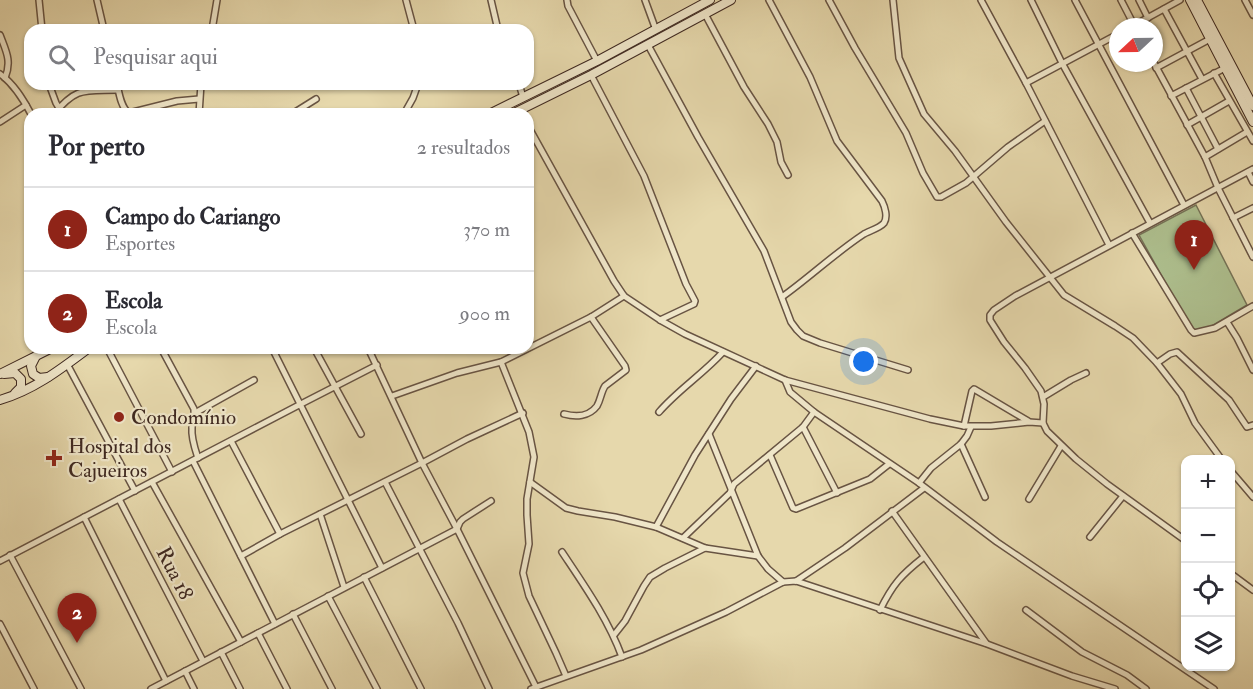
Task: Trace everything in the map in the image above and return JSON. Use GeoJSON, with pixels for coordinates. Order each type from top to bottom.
{"type":"FeatureCollection","features":[{"type":"Feature","properties":{"kind":"main road"},"geometry":{"type":"LineString","coordinates":[[501,108],[597,61],[710,0]]}},
{"type":"Feature","properties":{"kind":"main road"},"geometry":{"type":"LineString","coordinates":[[528,108],[731,0]]}},
{"type":"Feature","properties":{"kind":"main road"},"geometry":{"type":"LineString","coordinates":[[1190,0],[1253,122]]}},
{"type":"Feature","properties":{"kind":"main road"},"geometry":{"type":"LineString","coordinates":[[1197,0],[1253,105]]}},
{"type":"Feature","properties":{"kind":"main road"},"geometry":{"type":"LineString","coordinates":[[0,400],[33,388],[81,354]]}},
{"type":"Feature","properties":{"kind":"main road"},"geometry":{"type":"LineString","coordinates":[[0,374],[37,355]]}},
{"type":"Feature","properties":{"kind":"main road"},"geometry":{"type":"LineString","coordinates":[[37,355],[31,366],[33,374],[39,378],[51,376]]}},
{"type":"Feature","properties":{"kind":"main road"},"geometry":{"type":"LineString","coordinates":[[0,374],[11,372],[21,379],[21,387],[9,397]]}},
{"type":"Feature","properties":{"kind":"street"},"geometry":{"type":"LineString","coordinates":[[39,0],[41,24]]}},
{"type":"Feature","properties":{"kind":"street"},"geometry":{"type":"LineString","coordinates":[[97,0],[103,24]]}},
{"type":"Feature","properties":{"kind":"street"},"geometry":{"type":"LineString","coordinates":[[213,24],[217,0]]}},
{"type":"Feature","properties":{"kind":"street"},"geometry":{"type":"LineString","coordinates":[[406,0],[412,24]]}},
{"type":"Feature","properties":{"kind":"street"},"geometry":{"type":"LineString","coordinates":[[491,0],[497,24]]}},
{"type":"Feature","properties":{"kind":"street"},"geometry":{"type":"LineString","coordinates":[[567,0],[597,61]]}},
{"type":"Feature","properties":{"kind":"street"},"geometry":{"type":"LineString","coordinates":[[645,0],[656,30]]}},
{"type":"Feature","properties":{"kind":"street"},"geometry":{"type":"LineString","coordinates":[[769,0],[807,72],[837,141],[882,201],[886,217],[882,225],[864,234],[782,297]]}},
{"type":"Feature","properties":{"kind":"street"},"geometry":{"type":"LineString","coordinates":[[830,0],[855,48],[906,133],[923,173],[937,197],[941,197],[974,177],[1008,147],[1045,121]]}},
{"type":"Feature","properties":{"kind":"street"},"geometry":{"type":"LineString","coordinates":[[893,0],[899,58],[921,109],[1066,297],[1133,338],[1157,363],[1181,394],[1195,423],[1219,455]]}},
{"type":"Feature","properties":{"kind":"street"},"geometry":{"type":"LineString","coordinates":[[981,0],[1109,245]]}},
{"type":"Feature","properties":{"kind":"street"},"geometry":{"type":"LineString","coordinates":[[1030,0],[1150,223]]}},
{"type":"Feature","properties":{"kind":"street"},"geometry":{"type":"LineString","coordinates":[[1075,0],[1184,205]]}},
{"type":"Feature","properties":{"kind":"street"},"geometry":{"type":"LineString","coordinates":[[1121,0],[1129,18]]}},
{"type":"Feature","properties":{"kind":"street"},"geometry":{"type":"LineString","coordinates":[[1139,0],[1148,18],[1180,0]]}},
{"type":"Feature","properties":{"kind":"street"},"geometry":{"type":"LineString","coordinates":[[1245,0],[1253,15]]}},
{"type":"Feature","properties":{"kind":"street"},"geometry":{"type":"LineString","coordinates":[[1164,9],[1202,79]]}},
{"type":"Feature","properties":{"kind":"street"},"geometry":{"type":"LineString","coordinates":[[705,14],[744,87],[768,124],[777,142],[788,175]]}},
{"type":"Feature","properties":{"kind":"street"},"geometry":{"type":"LineString","coordinates":[[0,35],[9,62],[8,69],[2,76],[28,108]]}},
{"type":"Feature","properties":{"kind":"street"},"geometry":{"type":"LineString","coordinates":[[1026,83],[1109,39]]}},
{"type":"Feature","properties":{"kind":"street"},"geometry":{"type":"LineString","coordinates":[[1163,62],[1210,39]]}},
{"type":"Feature","properties":{"kind":"street"},"geometry":{"type":"LineString","coordinates":[[648,45],[764,251],[791,321],[797,330],[803,336],[820,344],[908,370]]}},
{"type":"Feature","properties":{"kind":"street"},"geometry":{"type":"LineString","coordinates":[[1171,96],[1225,68]]}},
{"type":"Feature","properties":{"kind":"street"},"geometry":{"type":"LineString","coordinates":[[1158,72],[1204,157],[1233,218],[1250,243],[1253,257]]}},
{"type":"Feature","properties":{"kind":"street"},"geometry":{"type":"LineString","coordinates":[[1214,73],[1253,141]]}},
{"type":"Feature","properties":{"kind":"street"},"geometry":{"type":"LineString","coordinates":[[591,75],[644,176],[695,302],[660,320]]}},
{"type":"Feature","properties":{"kind":"street"},"geometry":{"type":"LineString","coordinates":[[1186,88],[1218,149]]}},
{"type":"Feature","properties":{"kind":"street"},"geometry":{"type":"LineString","coordinates":[[51,90],[59,108],[77,92],[93,90]]}},
{"type":"Feature","properties":{"kind":"street"},"geometry":{"type":"LineString","coordinates":[[119,90],[123,108]]}},
{"type":"Feature","properties":{"kind":"street"},"geometry":{"type":"LineString","coordinates":[[199,108],[200,90]]}},
{"type":"Feature","properties":{"kind":"street"},"geometry":{"type":"LineString","coordinates":[[407,108],[416,90]]}},
{"type":"Feature","properties":{"kind":"street"},"geometry":{"type":"LineString","coordinates":[[521,90],[523,97]]}},
{"type":"Feature","properties":{"kind":"street"},"geometry":{"type":"LineString","coordinates":[[149,108],[177,101],[199,99]]}},
{"type":"Feature","properties":{"kind":"street"},"geometry":{"type":"LineString","coordinates":[[302,108],[316,99]]}},
{"type":"Feature","properties":{"kind":"street"},"geometry":{"type":"LineString","coordinates":[[1187,125],[1229,101]]}},
{"type":"Feature","properties":{"kind":"street"},"geometry":{"type":"LineString","coordinates":[[0,122],[26,105]]}},
{"type":"Feature","properties":{"kind":"street"},"geometry":{"type":"LineString","coordinates":[[1204,157],[1247,132]]}},
{"type":"Feature","properties":{"kind":"street"},"geometry":{"type":"LineString","coordinates":[[534,137],[624,296],[660,320],[685,334],[785,380],[930,419],[971,427],[1043,423]]}},
{"type":"Feature","properties":{"kind":"street"},"geometry":{"type":"LineString","coordinates":[[1181,538],[1123,496],[1061,446],[1047,431],[1043,423],[1043,397],[1034,380],[1004,342],[989,317],[1004,303],[1050,277],[1250,170],[1253,182]]}},
{"type":"Feature","properties":{"kind":"street"},"geometry":{"type":"LineString","coordinates":[[1233,218],[1253,208]]}},
{"type":"Feature","properties":{"kind":"street"},"geometry":{"type":"LineString","coordinates":[[1132,233],[1194,333],[1209,330],[1227,322],[1253,306]]}},
{"type":"Feature","properties":{"kind":"street"},"geometry":{"type":"LineString","coordinates":[[534,346],[591,317],[624,296]]}},
{"type":"Feature","properties":{"kind":"street"},"geometry":{"type":"LineString","coordinates":[[564,414],[574,417],[587,414],[597,406],[602,389],[626,370],[591,317]]}},
{"type":"Feature","properties":{"kind":"street"},"geometry":{"type":"LineString","coordinates":[[1227,322],[1238,338],[1253,370]]}},
{"type":"Feature","properties":{"kind":"street"},"geometry":{"type":"LineString","coordinates":[[659,412],[723,352]]}},
{"type":"Feature","properties":{"kind":"street"},"geometry":{"type":"LineString","coordinates":[[1157,363],[1177,352],[1229,400],[1247,427],[1253,425]]}},
{"type":"Feature","properties":{"kind":"street"},"geometry":{"type":"LineString","coordinates":[[110,354],[172,472]]}},
{"type":"Feature","properties":{"kind":"street"},"geometry":{"type":"LineString","coordinates":[[164,354],[193,405],[195,413],[192,434],[195,459],[274,624]]}},
{"type":"Feature","properties":{"kind":"street"},"geometry":{"type":"LineString","coordinates":[[275,354],[382,568]]}},
{"type":"Feature","properties":{"kind":"street"},"geometry":{"type":"LineString","coordinates":[[317,354],[361,434]]}},
{"type":"Feature","properties":{"kind":"street"},"geometry":{"type":"LineString","coordinates":[[372,354],[422,463],[457,529],[533,688],[641,650],[726,612],[783,582],[796,581],[1115,689]]}},
{"type":"Feature","properties":{"kind":"street"},"geometry":{"type":"LineString","coordinates":[[392,396],[457,372],[501,362],[517,354]]}},
{"type":"Feature","properties":{"kind":"street"},"geometry":{"type":"LineString","coordinates":[[501,362],[531,438],[534,457],[527,514],[529,544],[523,573],[529,596],[566,676]]}},
{"type":"Feature","properties":{"kind":"street"},"geometry":{"type":"LineString","coordinates":[[67,364],[135,491]]}},
{"type":"Feature","properties":{"kind":"street"},"geometry":{"type":"LineString","coordinates":[[0,561],[377,365]]}},
{"type":"Feature","properties":{"kind":"street"},"geometry":{"type":"LineString","coordinates":[[656,527],[695,455],[756,366]]}},
{"type":"Feature","properties":{"kind":"street"},"geometry":{"type":"LineString","coordinates":[[1043,397],[1086,373]]}},
{"type":"Feature","properties":{"kind":"street"},"geometry":{"type":"LineString","coordinates":[[195,413],[254,380]]}},
{"type":"Feature","properties":{"kind":"street"},"geometry":{"type":"LineString","coordinates":[[785,380],[790,392],[814,412],[997,542],[1214,689]]}},
{"type":"Feature","properties":{"kind":"street"},"geometry":{"type":"LineString","coordinates":[[964,426],[972,391],[976,389],[1029,422]]}},
{"type":"Feature","properties":{"kind":"street"},"geometry":{"type":"LineString","coordinates":[[683,538],[730,493],[734,484],[803,427],[814,412]]}},
{"type":"Feature","properties":{"kind":"street"},"geometry":{"type":"LineString","coordinates":[[241,556],[280,534],[522,413]]}},
{"type":"Feature","properties":{"kind":"street"},"geometry":{"type":"LineString","coordinates":[[803,427],[837,492]]}},
{"type":"Feature","properties":{"kind":"street"},"geometry":{"type":"LineString","coordinates":[[796,581],[845,548],[921,486],[931,468],[961,444],[971,427]]}},
{"type":"Feature","properties":{"kind":"street"},"geometry":{"type":"LineString","coordinates":[[709,434],[758,556],[768,569],[783,582]]}},
{"type":"Feature","properties":{"kind":"street"},"geometry":{"type":"LineString","coordinates":[[231,441],[280,534]]}},
{"type":"Feature","properties":{"kind":"street"},"geometry":{"type":"LineString","coordinates":[[961,444],[985,497]]}},
{"type":"Feature","properties":{"kind":"street"},"geometry":{"type":"LineString","coordinates":[[1029,499],[1061,446]]}},
{"type":"Feature","properties":{"kind":"street"},"geometry":{"type":"LineString","coordinates":[[770,454],[793,508],[797,509],[873,477],[889,464]]}},
{"type":"Feature","properties":{"kind":"street"},"geometry":{"type":"LineString","coordinates":[[1235,476],[1253,497]]}},
{"type":"Feature","properties":{"kind":"street"},"geometry":{"type":"LineString","coordinates":[[152,482],[241,642]]}},
{"type":"Feature","properties":{"kind":"street"},"geometry":{"type":"LineString","coordinates":[[385,482],[458,623],[489,689]]}},
{"type":"Feature","properties":{"kind":"street"},"geometry":{"type":"LineString","coordinates":[[530,482],[566,508],[656,527],[705,549],[758,556]]}},
{"type":"Feature","properties":{"kind":"street"},"geometry":{"type":"LineString","coordinates":[[1090,537],[1123,496]]}},
{"type":"Feature","properties":{"kind":"street","name":"Rua 18"},"geometry":{"type":"LineString","coordinates":[[119,499],[203,661]]}},
{"type":"Feature","properties":{"kind":"street"},"geometry":{"type":"LineString","coordinates":[[151,689],[457,529],[463,519],[491,501]]}},
{"type":"Feature","properties":{"kind":"street"},"geometry":{"type":"LineString","coordinates":[[892,511],[987,644]]}},
{"type":"Feature","properties":{"kind":"street"},"geometry":{"type":"LineString","coordinates":[[320,514],[344,588]]}},
{"type":"Feature","properties":{"kind":"street"},"geometry":{"type":"LineString","coordinates":[[84,517],[166,681]]}},
{"type":"Feature","properties":{"kind":"street"},"geometry":{"type":"LineString","coordinates":[[614,634],[650,577],[705,549]]}},
{"type":"Feature","properties":{"kind":"street"},"geometry":{"type":"LineString","coordinates":[[562,552],[614,634],[622,657]]}},
{"type":"Feature","properties":{"kind":"street"},"geometry":{"type":"LineString","coordinates":[[10,555],[81,689]]}},
{"type":"Feature","properties":{"kind":"street"},"geometry":{"type":"LineString","coordinates":[[880,610],[905,571],[924,557]]}},
{"type":"Feature","properties":{"kind":"street"},"geometry":{"type":"LineString","coordinates":[[364,577],[421,689]]}},
{"type":"Feature","properties":{"kind":"street"},"geometry":{"type":"LineString","coordinates":[[1235,577],[1253,590]]}},
{"type":"Feature","properties":{"kind":"street"},"geometry":{"type":"LineString","coordinates":[[328,596],[377,689]]}},
{"type":"Feature","properties":{"kind":"street"},"geometry":{"type":"LineString","coordinates":[[1026,610],[1082,652],[1126,675],[1146,689]]}},
{"type":"Feature","properties":{"kind":"street"},"geometry":{"type":"LineString","coordinates":[[293,614],[332,689]]}},
{"type":"Feature","properties":{"kind":"street"},"geometry":{"type":"LineString","coordinates":[[0,624],[34,689]]}},
{"type":"Feature","properties":{"kind":"street"},"geometry":{"type":"LineString","coordinates":[[258,633],[287,689]]}},
{"type":"Feature","properties":{"kind":"street"},"geometry":{"type":"LineString","coordinates":[[221,652],[240,689]]}},
{"type":"Feature","properties":{"kind":"street"},"geometry":{"type":"LineString","coordinates":[[185,671],[194,689]]}},
{"type":"Feature","properties":{"kind":"green space"},"geometry":{"type":"Polygon","coordinates":[[[1196,205],[1247,305],[1195,336],[1139,235],[1196,205]]]}},
{"type":"Feature","properties":{"kind":"place","name":"Campo do Cariango"},"geometry":{"type":"Point","coordinates":[1194,270]}},
{"type":"Feature","properties":{"kind":"place","name":"Condomínio"},"geometry":{"type":"Point","coordinates":[119,417]}},
{"type":"Feature","properties":{"kind":"place","name":"Hospital dos Cajueiros"},"geometry":{"type":"Point","coordinates":[54,458]}},
{"type":"Feature","properties":{"kind":"place","name":"Escola"},"geometry":{"type":"Point","coordinates":[77,643]}}]}
